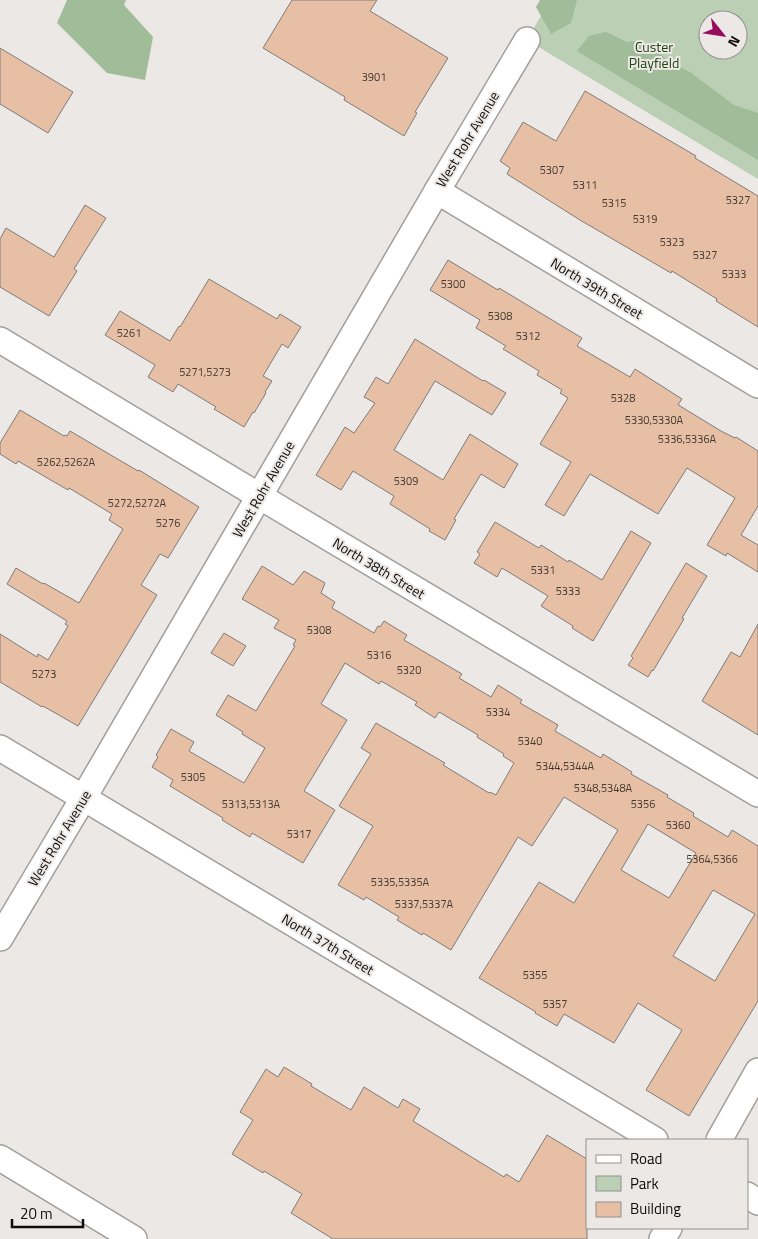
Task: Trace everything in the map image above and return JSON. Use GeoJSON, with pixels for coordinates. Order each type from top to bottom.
{"type":"FeatureCollection","features":[{"type":"Feature","properties":{"kind":"street","name":"West Rohr Avenue"},"geometry":{"type":"LineString","coordinates":[[0,938],[526,40]]}},
{"type":"Feature","properties":{"kind":"street","name":"North 39th Street"},"geometry":{"type":"LineString","coordinates":[[437,191],[758,385]]}},
{"type":"Feature","properties":{"kind":"street","name":"North 38th Street"},"geometry":{"type":"LineString","coordinates":[[0,340],[758,794]]}},
{"type":"Feature","properties":{"kind":"street","name":"North 37th Street"},"geometry":{"type":"LineString","coordinates":[[0,748],[653,1139]]}},
{"type":"Feature","properties":{"kind":"street"},"geometry":{"type":"LineString","coordinates":[[720,1139],[758,1071]]}},
{"type":"Feature","properties":{"kind":"street"},"geometry":{"type":"LineString","coordinates":[[0,1158],[134,1239]]}},
{"type":"Feature","properties":{"kind":"green space"},"geometry":{"type":"Polygon","coordinates":[[[67,0],[126,0],[124,5],[153,37],[145,80],[107,73],[57,23],[67,0]]]}},
{"type":"Feature","properties":{"kind":"green space"},"geometry":{"type":"Polygon","coordinates":[[[540,0],[577,0],[571,23],[551,34],[536,7],[540,0]]]}},
{"type":"Feature","properties":{"kind":"green space","name":"Custer Playfield"},"geometry":{"type":"Polygon","coordinates":[[[550,0],[758,0],[758,179],[527,40],[550,0]]]}},
{"type":"Feature","properties":{"kind":"green space"},"geometry":{"type":"Polygon","coordinates":[[[606,32],[627,42],[637,41],[662,55],[668,61],[690,72],[734,105],[758,113],[758,160],[577,51],[589,36],[606,32]]]}},
{"type":"Feature","properties":{"kind":"building"},"geometry":{"type":"Polygon","coordinates":[[[292,0],[377,0],[370,11],[448,58],[415,112],[417,113],[404,136],[344,100],[345,97],[263,48],[292,0]]]}},
{"type":"Feature","properties":{"kind":"building"},"geometry":{"type":"Polygon","coordinates":[[[0,48],[73,92],[48,133],[0,104],[0,48]]]}},
{"type":"Feature","properties":{"kind":"building"},"geometry":{"type":"Polygon","coordinates":[[[585,91],[696,156],[695,158],[758,196],[758,327],[672,271],[671,273],[580,220],[507,174],[510,168],[500,161],[523,122],[556,141],[585,91]]]}},
{"type":"Feature","properties":{"kind":"building"},"geometry":{"type":"Polygon","coordinates":[[[85,205],[106,218],[74,269],[77,271],[49,316],[0,287],[0,239],[6,228],[54,257],[85,205]]]}},
{"type":"Feature","properties":{"kind":"building"},"geometry":{"type":"Polygon","coordinates":[[[448,260],[582,338],[577,346],[630,377],[635,369],[682,399],[678,405],[758,451],[758,506],[741,535],[758,545],[758,572],[727,553],[726,556],[707,545],[735,498],[687,468],[658,514],[590,474],[564,516],[545,505],[571,462],[540,444],[568,398],[560,393],[562,390],[537,375],[539,371],[503,349],[506,346],[476,328],[480,320],[430,290],[448,260]]]}},
{"type":"Feature","properties":{"kind":"building"},"geometry":{"type":"Polygon","coordinates":[[[209,279],[277,319],[280,314],[301,327],[288,348],[282,344],[263,376],[272,381],[244,427],[178,384],[173,392],[148,377],[155,365],[105,335],[120,311],[170,341],[209,279]]]}},
{"type":"Feature","properties":{"kind":"building"},"geometry":{"type":"Polygon","coordinates":[[[415,339],[506,393],[492,415],[435,381],[394,450],[443,480],[470,434],[518,464],[504,488],[481,474],[454,519],[456,520],[445,540],[390,504],[394,496],[353,471],[341,490],[316,475],[345,427],[354,433],[375,403],[364,397],[376,377],[388,384],[415,339]]]}},
{"type":"Feature","properties":{"kind":"building"},"geometry":{"type":"Polygon","coordinates":[[[20,410],[64,436],[67,436],[70,431],[199,507],[168,558],[160,554],[141,585],[157,595],[78,726],[0,682],[0,634],[37,657],[38,654],[48,660],[68,626],[65,624],[67,621],[7,584],[16,568],[79,603],[123,529],[109,520],[112,514],[69,488],[68,490],[18,461],[16,464],[0,454],[0,443],[20,410]]]}},
{"type":"Feature","properties":{"kind":"building"},"geometry":{"type":"Polygon","coordinates":[[[495,522],[539,548],[541,545],[602,580],[631,531],[651,543],[593,641],[541,606],[548,596],[502,568],[497,577],[474,563],[480,554],[477,552],[495,522]]]}},
{"type":"Feature","properties":{"kind":"building"},"geometry":{"type":"Polygon","coordinates":[[[686,563],[707,576],[682,618],[684,619],[648,677],[628,665],[633,658],[631,656],[686,563]]]}},
{"type":"Feature","properties":{"kind":"building"},"geometry":{"type":"Polygon","coordinates":[[[262,566],[293,585],[304,571],[325,583],[321,593],[335,602],[332,608],[374,633],[384,621],[407,635],[404,640],[462,674],[459,678],[491,697],[498,685],[522,700],[520,703],[558,725],[555,731],[601,758],[603,754],[632,772],[631,774],[668,795],[667,797],[694,813],[693,816],[728,837],[732,830],[758,846],[758,1001],[689,1116],[646,1090],[682,1030],[638,1003],[614,1043],[564,1014],[557,1026],[479,978],[539,882],[574,903],[618,830],[564,797],[532,846],[518,837],[451,950],[397,920],[399,917],[366,897],[364,900],[338,885],[373,826],[339,806],[371,754],[361,748],[376,723],[445,763],[443,765],[489,793],[496,795],[514,763],[503,756],[504,754],[477,737],[478,735],[439,712],[435,718],[415,705],[417,702],[381,681],[379,684],[345,663],[321,704],[347,720],[304,791],[335,810],[303,863],[252,833],[250,837],[222,820],[223,818],[170,786],[173,780],[152,767],[158,757],[156,755],[171,729],[194,742],[189,751],[244,783],[265,748],[216,715],[228,695],[256,711],[295,646],[293,645],[296,640],[274,628],[279,620],[242,599],[262,566]],[[648,824],[621,870],[669,898],[696,853],[648,824]],[[713,890],[673,956],[715,981],[755,914],[713,890]]]}},
{"type":"Feature","properties":{"kind":"building"},"geometry":{"type":"Polygon","coordinates":[[[758,624],[758,735],[702,701],[731,652],[740,657],[758,624]]]}},
{"type":"Feature","properties":{"kind":"building"},"geometry":{"type":"Polygon","coordinates":[[[224,633],[246,646],[233,666],[211,653],[224,633]]]}},
{"type":"Feature","properties":{"kind":"building"},"geometry":{"type":"Polygon","coordinates":[[[284,1067],[351,1110],[364,1087],[398,1108],[403,1099],[420,1109],[413,1121],[504,1177],[506,1174],[519,1182],[547,1135],[586,1158],[587,1239],[333,1239],[291,1213],[302,1194],[232,1154],[253,1120],[240,1112],[266,1069],[278,1077],[284,1067]]]}}]}
